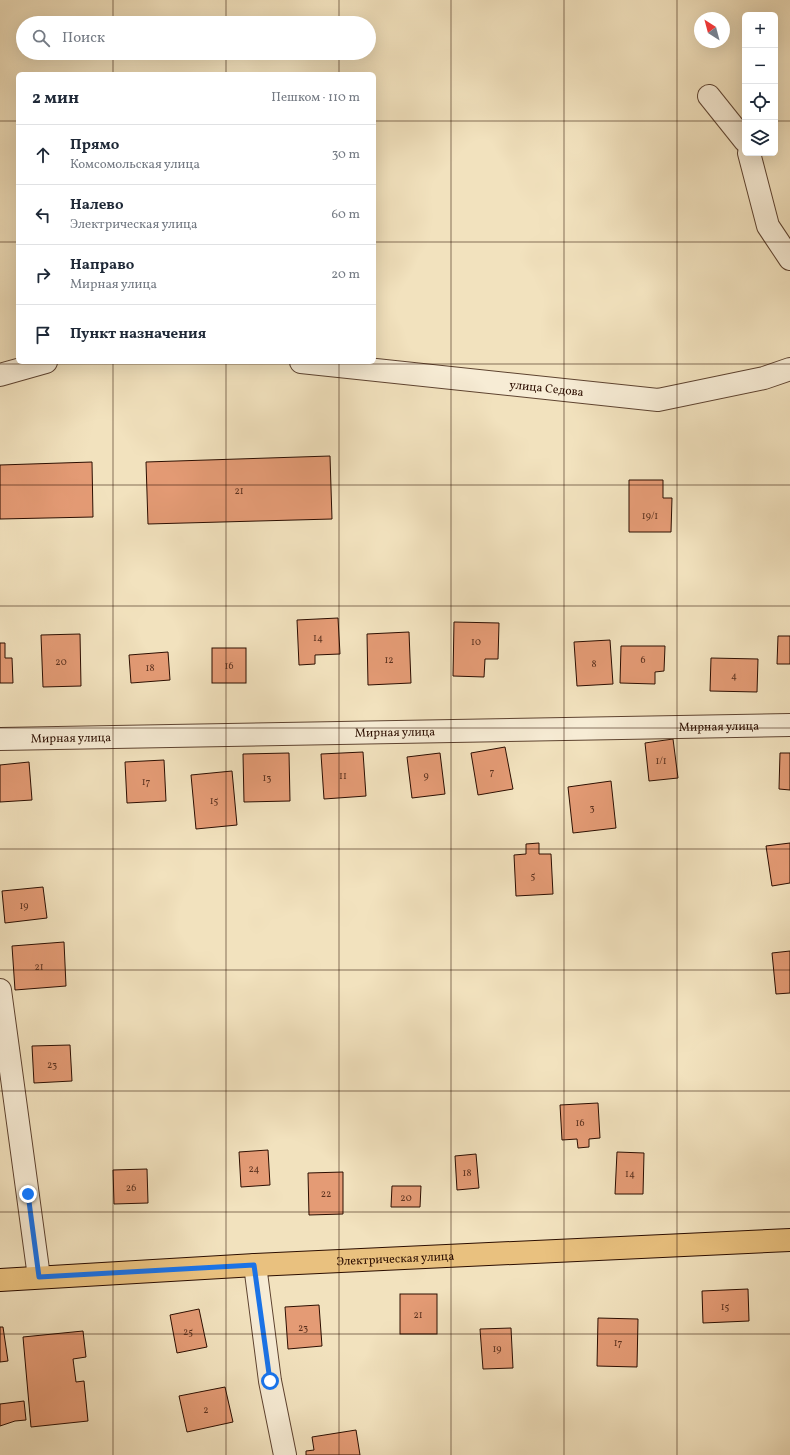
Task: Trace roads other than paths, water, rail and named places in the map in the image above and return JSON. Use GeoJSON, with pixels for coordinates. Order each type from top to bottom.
{"type":"FeatureCollection","features":[{"type":"Feature","properties":{"kind":"main road","name":"Электрическая улица"},"geometry":{"type":"LineString","coordinates":[[0,1280],[254,1265],[790,1240]]}},
{"type":"Feature","properties":{"kind":"street"},"geometry":{"type":"LineString","coordinates":[[709,96],[742,137]]}},
{"type":"Feature","properties":{"kind":"street"},"geometry":{"type":"LineString","coordinates":[[750,156],[768,226],[790,259]]}},
{"type":"Feature","properties":{"kind":"street"},"geometry":{"type":"LineString","coordinates":[[0,375],[39,364]]}},
{"type":"Feature","properties":{"kind":"street","name":"улица Седова"},"geometry":{"type":"LineString","coordinates":[[319,364],[658,400],[764,378],[790,369]]}},
{"type":"Feature","properties":{"kind":"street","name":"Мирная улица"},"geometry":{"type":"LineString","coordinates":[[0,739],[790,725]]}},
{"type":"Feature","properties":{"kind":"street"},"geometry":{"type":"LineString","coordinates":[[0,990],[39,1277]]}},
{"type":"Feature","properties":{"kind":"street"},"geometry":{"type":"LineString","coordinates":[[254,1265],[270,1381],[285,1455]]}}]}
